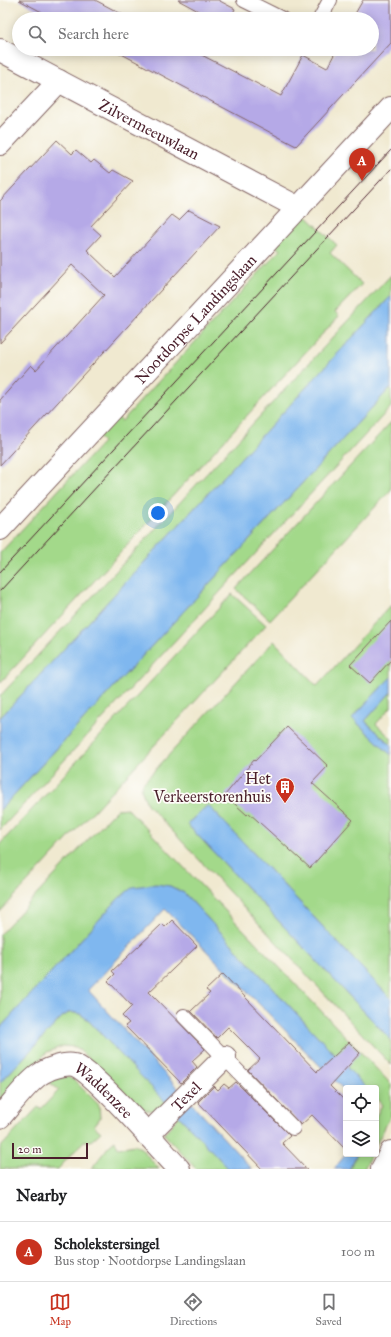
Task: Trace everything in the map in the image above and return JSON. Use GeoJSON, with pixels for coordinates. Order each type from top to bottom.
{"type":"FeatureCollection","features":[{"type":"Feature","properties":{"kind":"street","name":"Zilvermeeuwlaan"},"geometry":{"type":"LineString","coordinates":[[0,50],[299,208]]}},
{"type":"Feature","properties":{"kind":"street"},"geometry":{"type":"LineString","coordinates":[[0,144],[59,81]]}},
{"type":"Feature","properties":{"kind":"street","name":"Nootdorpse Landingslaan"},"geometry":{"type":"LineString","coordinates":[[0,529],[391,108]]}},
{"type":"Feature","properties":{"kind":"street","name":"Texel"},"geometry":{"type":"LineString","coordinates":[[147,1135],[225,1057]]}},
{"type":"Feature","properties":{"kind":"street","name":"Waddenzee"},"geometry":{"type":"LineString","coordinates":[[0,1117],[39,1074],[57,1066],[72,1065],[82,1069],[98,1082],[179,1169]]}},
{"type":"Feature","properties":{"kind":"street"},"geometry":{"type":"LineString","coordinates":[[382,1169],[391,1152]]}},
{"type":"Feature","properties":{"kind":"lane"},"geometry":{"type":"LineString","coordinates":[[244,0],[268,12]]}},
{"type":"Feature","properties":{"kind":"lane"},"geometry":{"type":"LineString","coordinates":[[324,12],[330,0]]}},
{"type":"Feature","properties":{"kind":"lane"},"geometry":{"type":"LineString","coordinates":[[184,1016],[293,1128]]}},
{"type":"Feature","properties":{"kind":"green space"},"geometry":{"type":"Polygon","coordinates":[[[303,213],[337,245],[330,253],[362,284],[335,312],[339,316],[0,683],[0,553],[103,442],[96,435],[115,415],[122,421],[280,250],[273,244],[303,213]]]}},
{"type":"Feature","properties":{"kind":"green space"},"geometry":{"type":"Polygon","coordinates":[[[391,275],[391,296],[0,718],[0,696],[391,275]]]}},
{"type":"Feature","properties":{"kind":"green space"},"geometry":{"type":"Polygon","coordinates":[[[391,387],[391,407],[0,830],[0,810],[391,387]]]}},
{"type":"Feature","properties":{"kind":"green space"},"geometry":{"type":"Polygon","coordinates":[[[391,422],[391,490],[270,620],[236,589],[391,422]]]}},
{"type":"Feature","properties":{"kind":"green space"},"geometry":{"type":"Polygon","coordinates":[[[232,594],[266,625],[0,912],[0,844],[232,594]]]}},
{"type":"Feature","properties":{"kind":"green space"},"geometry":{"type":"Polygon","coordinates":[[[391,605],[391,677],[352,718],[391,755],[391,999],[208,805],[187,824],[391,1040],[391,1065],[147,804],[141,789],[143,783],[274,641],[317,686],[391,605]]]}},
{"type":"Feature","properties":{"kind":"green space"},"geometry":{"type":"Polygon","coordinates":[[[391,692],[391,707],[376,724],[391,738],[391,745],[365,721],[391,692]]]}},
{"type":"Feature","properties":{"kind":"green space"},"geometry":{"type":"Polygon","coordinates":[[[127,808],[391,1084],[391,1115],[379,1139],[379,1110],[382,1105],[379,1102],[379,1085],[363,1085],[184,893],[170,886],[119,898],[0,1028],[0,934],[117,809],[127,808]]]}},
{"type":"Feature","properties":{"kind":"green space"},"geometry":{"type":"Polygon","coordinates":[[[70,1012],[80,1014],[87,1019],[168,1104],[158,1111],[143,1110],[76,1047],[63,1046],[47,1052],[0,1102],[0,1083],[62,1017],[70,1012]]]}},
{"type":"Feature","properties":{"kind":"green space"},"geometry":{"type":"Polygon","coordinates":[[[68,1077],[75,1081],[99,1105],[100,1118],[94,1126],[101,1132],[91,1141],[84,1141],[58,1169],[0,1169],[0,1148],[38,1107],[41,1109],[59,1090],[50,1083],[54,1078],[68,1077]]]}},
{"type":"Feature","properties":{"kind":"green space"},"geometry":{"type":"Polygon","coordinates":[[[179,1116],[229,1169],[196,1169],[164,1134],[179,1116]]]}},
{"type":"Feature","properties":{"kind":"green space"},"geometry":{"type":"Polygon","coordinates":[[[115,1141],[118,1148],[134,1145],[141,1148],[159,1169],[91,1169],[109,1146],[115,1141]]]}},
{"type":"Feature","properties":{"kind":"green space"},"geometry":{"type":"Polygon","coordinates":[[[355,1157],[370,1157],[364,1169],[349,1169],[355,1157]]]}},
{"type":"Feature","properties":{"kind":"water"},"geometry":{"type":"Polygon","coordinates":[[[391,296],[391,387],[0,810],[0,718],[391,296]]]}},
{"type":"Feature","properties":{"kind":"water"},"geometry":{"type":"Polygon","coordinates":[[[391,677],[391,692],[365,721],[391,745],[391,755],[352,718],[391,677]]]}},
{"type":"Feature","properties":{"kind":"water"},"geometry":{"type":"Polygon","coordinates":[[[208,805],[391,999],[391,1040],[187,824],[208,805]]]}},
{"type":"Feature","properties":{"kind":"water"},"geometry":{"type":"Polygon","coordinates":[[[156,884],[170,886],[184,893],[363,1085],[343,1085],[343,1089],[165,909],[88,990],[252,1169],[229,1169],[87,1019],[80,1014],[70,1012],[62,1017],[0,1083],[0,1028],[119,898],[133,887],[156,884]]]}},
{"type":"Feature","properties":{"kind":"water"},"geometry":{"type":"Polygon","coordinates":[[[344,1157],[355,1157],[349,1169],[334,1169],[344,1157]]]}},
{"type":"Feature","properties":{"kind":"building"},"geometry":{"type":"Polygon","coordinates":[[[19,0],[95,0],[118,12],[42,12],[19,0]]]}},
{"type":"Feature","properties":{"kind":"building"},"geometry":{"type":"Polygon","coordinates":[[[178,0],[218,0],[235,9],[234,12],[200,12],[178,0]]]}},
{"type":"Feature","properties":{"kind":"building"},"geometry":{"type":"Polygon","coordinates":[[[363,0],[391,0],[391,43],[296,146],[125,56],[204,56],[281,96],[302,56],[327,68],[333,56],[379,56],[379,12],[356,12],[363,0]]]}},
{"type":"Feature","properties":{"kind":"building"},"geometry":{"type":"Polygon","coordinates":[[[57,140],[72,154],[76,150],[91,163],[94,160],[110,173],[113,170],[133,181],[91,226],[101,235],[87,250],[115,277],[172,215],[179,220],[189,210],[220,226],[0,465],[0,400],[31,365],[36,370],[104,295],[72,265],[0,343],[0,201],[57,140]]]}},
{"type":"Feature","properties":{"kind":"building"},"geometry":{"type":"Polygon","coordinates":[[[391,621],[391,660],[370,683],[350,665],[391,621]]]}},
{"type":"Feature","properties":{"kind":"building","name":"Het Verkeerstorenhuis"},"geometry":{"type":"Polygon","coordinates":[[[287,727],[328,766],[312,783],[353,820],[310,868],[249,813],[247,815],[225,795],[254,760],[255,761],[287,727]]]}},
{"type":"Feature","properties":{"kind":"building"},"geometry":{"type":"Polygon","coordinates":[[[172,920],[197,946],[149,992],[205,1049],[192,1061],[197,1067],[181,1083],[125,1026],[129,1023],[122,1016],[132,1006],[108,981],[115,974],[112,971],[162,924],[165,927],[172,920]]]}},
{"type":"Feature","properties":{"kind":"building"},"geometry":{"type":"Polygon","coordinates":[[[223,974],[317,1072],[349,1042],[360,1053],[330,1086],[343,1099],[343,1147],[312,1115],[301,1125],[248,1070],[260,1059],[228,1027],[217,1038],[191,1011],[210,993],[206,990],[223,974]]]}},
{"type":"Feature","properties":{"kind":"building"},"geometry":{"type":"Polygon","coordinates":[[[236,1082],[290,1136],[282,1143],[307,1169],[262,1169],[198,1102],[214,1086],[218,1090],[224,1084],[229,1088],[236,1082]]]}},
{"type":"Feature","properties":{"kind":"tram line"},"geometry":{"type":"LineString","coordinates":[[0,572],[391,150]]}},
{"type":"Feature","properties":{"kind":"tram line"},"geometry":{"type":"LineString","coordinates":[[0,591],[391,169]]}},
{"type":"Feature","properties":{"kind":"place","name":"Scholekstersingel"},"geometry":{"type":"Point","coordinates":[362,181]}},
{"type":"Feature","properties":{"kind":"place","name":"Het Verkeerstorenhuis"},"geometry":{"type":"Point","coordinates":[285,804]}}]}
